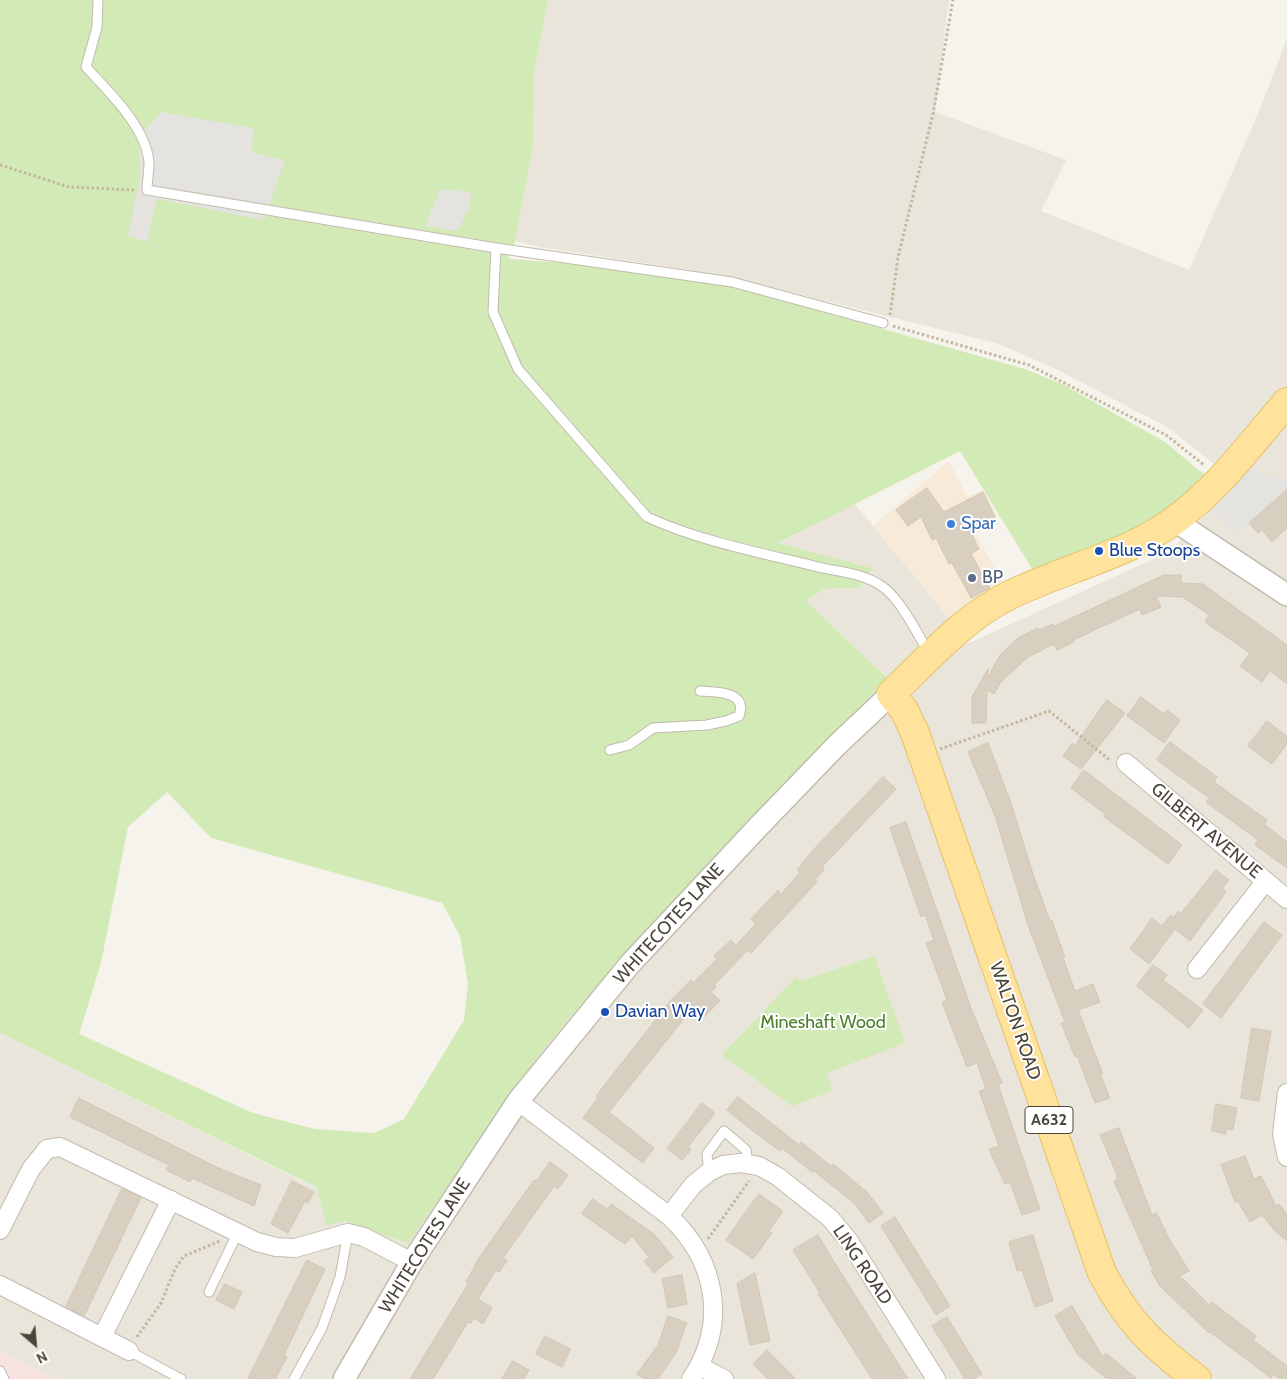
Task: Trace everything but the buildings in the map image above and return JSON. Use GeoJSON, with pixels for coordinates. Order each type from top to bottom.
{"type":"FeatureCollection","features":[{"type":"Feature","properties":{"kind":"main road"},"geometry":{"type":"LineString","coordinates":[[891,694],[964,626],[1008,596],[1144,540],[1175,520],[1221,478],[1287,402]]}},
{"type":"Feature","properties":{"kind":"main road","name":"WALTON ROAD"},"geometry":{"type":"LineString","coordinates":[[891,694],[913,726],[1102,1273],[1130,1320],[1146,1338],[1197,1379]]}},
{"type":"Feature","properties":{"kind":"street"},"geometry":{"type":"LineString","coordinates":[[1175,520],[1287,595]]}},
{"type":"Feature","properties":{"kind":"street","name":"WHITECOTES LANE"},"geometry":{"type":"LineString","coordinates":[[344,1379],[412,1262],[518,1101],[630,964],[772,813],[891,694]]}},
{"type":"Feature","properties":{"kind":"street","name":"GILBERT AVENUE"},"geometry":{"type":"LineString","coordinates":[[1126,763],[1287,899]]}},
{"type":"Feature","properties":{"kind":"street"},"geometry":{"type":"LineString","coordinates":[[1197,968],[1265,882]]}},
{"type":"Feature","properties":{"kind":"street"},"geometry":{"type":"LineString","coordinates":[[1287,1093],[1282,1134],[1287,1157]]}},
{"type":"Feature","properties":{"kind":"street"},"geometry":{"type":"LineString","coordinates":[[518,1101],[681,1227],[699,1253],[708,1277],[713,1300],[709,1345],[695,1373],[724,1379]]}},
{"type":"Feature","properties":{"kind":"street"},"geometry":{"type":"LineString","coordinates":[[0,1230],[31,1169],[47,1149],[60,1147],[233,1230],[276,1247],[295,1248],[348,1233],[364,1237],[412,1262]]}},
{"type":"Feature","properties":{"kind":"street"},"geometry":{"type":"LineString","coordinates":[[669,1216],[694,1185],[709,1172],[723,1166],[754,1165]]}},
{"type":"Feature","properties":{"kind":"street","name":"LING ROAD"},"geometry":{"type":"LineString","coordinates":[[754,1165],[777,1176],[830,1218],[849,1241],[936,1379]]}},
{"type":"Feature","properties":{"kind":"street"},"geometry":{"type":"LineString","coordinates":[[102,1337],[170,1200]]}},
{"type":"Feature","properties":{"kind":"street"},"geometry":{"type":"LineString","coordinates":[[0,1285],[129,1351]]}},
{"type":"Feature","properties":{"kind":"lane"},"geometry":{"type":"LineString","coordinates":[[98,0],[97,27],[86,67],[123,107],[142,140],[149,162],[146,190],[496,248],[732,282],[883,323]]}},
{"type":"Feature","properties":{"kind":"lane"},"geometry":{"type":"LineString","coordinates":[[496,248],[493,312],[518,369],[647,517],[675,530],[820,567],[858,574],[884,587],[910,620],[930,656]]}},
{"type":"Feature","properties":{"kind":"lane"},"geometry":{"type":"LineString","coordinates":[[610,750],[628,745],[653,728],[706,725],[739,716],[742,708],[740,701],[733,695],[700,692]]}},
{"type":"Feature","properties":{"kind":"lane"},"geometry":{"type":"LineString","coordinates":[[709,1172],[707,1154],[724,1131],[746,1150],[754,1165]]}},
{"type":"Feature","properties":{"kind":"lane"},"geometry":{"type":"LineString","coordinates":[[209,1292],[233,1230]]}},
{"type":"Feature","properties":{"kind":"lane"},"geometry":{"type":"LineString","coordinates":[[294,1379],[322,1328],[340,1277],[348,1233]]}},
{"type":"Feature","properties":{"kind":"lane"},"geometry":{"type":"LineString","coordinates":[[129,1351],[181,1379]]}},
{"type":"Feature","properties":{"kind":"lane"},"geometry":{"type":"LineString","coordinates":[[0,1371],[4,1379]]}},
{"type":"Feature","properties":{"kind":"path"},"geometry":{"type":"LineString","coordinates":[[883,323],[890,317],[898,257],[933,114],[953,0]]}},
{"type":"Feature","properties":{"kind":"path"},"geometry":{"type":"LineString","coordinates":[[0,165],[69,187],[146,190]]}},
{"type":"Feature","properties":{"kind":"path"},"geometry":{"type":"LineString","coordinates":[[883,323],[1028,365],[1166,435],[1221,478]]}},
{"type":"Feature","properties":{"kind":"path"},"geometry":{"type":"LineString","coordinates":[[923,755],[1049,711],[1111,761],[1126,763]]}},
{"type":"Feature","properties":{"kind":"path"},"geometry":{"type":"LineString","coordinates":[[699,1253],[754,1165]]}},
{"type":"Feature","properties":{"kind":"path"},"geometry":{"type":"LineString","coordinates":[[129,1351],[144,1324],[161,1303],[175,1269],[184,1256],[194,1250],[219,1242],[233,1230]]}},
{"type":"Feature","properties":{"kind":"shaded area"},"geometry":{"type":"Polygon","coordinates":[[[548,0],[949,0],[935,112],[1066,160],[1041,211],[1189,270],[1258,114],[1287,39],[1287,1379],[58,1379],[0,1350],[0,1033],[316,1188],[344,1221],[408,1242],[545,1047],[619,960],[888,679],[806,601],[825,589],[860,588],[872,568],[778,544],[854,503],[950,619],[967,644],[1171,551],[1237,482],[1167,427],[1056,369],[999,344],[798,294],[690,270],[540,247],[515,241],[533,147],[534,73],[548,0]]]}},
{"type":"Feature","properties":{"kind":"shaded area"},"geometry":{"type":"Polygon","coordinates":[[[161,112],[253,128],[252,153],[285,160],[264,220],[157,199],[147,242],[128,236],[140,176],[139,137],[161,112]]]}},
{"type":"Feature","properties":{"kind":"shaded area"},"geometry":{"type":"Polygon","coordinates":[[[440,189],[471,192],[470,208],[457,231],[425,226],[440,189]]]}},
{"type":"Feature","properties":{"kind":"shaded area"},"geometry":{"type":"Polygon","coordinates":[[[949,461],[967,496],[984,490],[999,521],[975,534],[1004,584],[950,619],[873,526],[949,461]]]}},
{"type":"Feature","properties":{"kind":"shaded area"},"geometry":{"type":"Polygon","coordinates":[[[1243,469],[1287,481],[1287,492],[1235,535],[1216,513],[1216,497],[1243,469]]]}},
{"type":"Feature","properties":{"kind":"shaded area"},"geometry":{"type":"Polygon","coordinates":[[[0,1350],[58,1379],[0,1379],[0,1350]]]}},
{"type":"Feature","properties":{"kind":"green space"},"geometry":{"type":"Polygon","coordinates":[[[0,0],[548,0],[534,73],[533,147],[515,241],[508,259],[563,263],[730,286],[1025,369],[1064,385],[1165,442],[1206,476],[1170,508],[1116,544],[1037,577],[960,451],[778,543],[872,568],[860,588],[825,589],[806,601],[888,679],[619,960],[545,1047],[408,1243],[344,1221],[327,1226],[316,1187],[0,1033],[0,0]],[[167,792],[128,827],[101,963],[79,1034],[253,1113],[315,1129],[374,1133],[404,1119],[464,1020],[468,984],[460,936],[442,903],[211,838],[167,792]]]}},
{"type":"Feature","properties":{"kind":"green space","name":"Mineshaft Wood"},"geometry":{"type":"Polygon","coordinates":[[[874,956],[905,1043],[827,1073],[832,1091],[792,1106],[722,1055],[796,977],[801,981],[874,956]]]}},
{"type":"Feature","properties":{"kind":"place","name":"Spar"},"geometry":{"type":"Point","coordinates":[951,524]}},
{"type":"Feature","properties":{"kind":"place","name":"Blue Stoops"},"geometry":{"type":"Point","coordinates":[1099,551]}},
{"type":"Feature","properties":{"kind":"place","name":"BP"},"geometry":{"type":"Point","coordinates":[972,578]}},
{"type":"Feature","properties":{"kind":"place","name":"Davian Way"},"geometry":{"type":"Point","coordinates":[605,1012]}}]}
